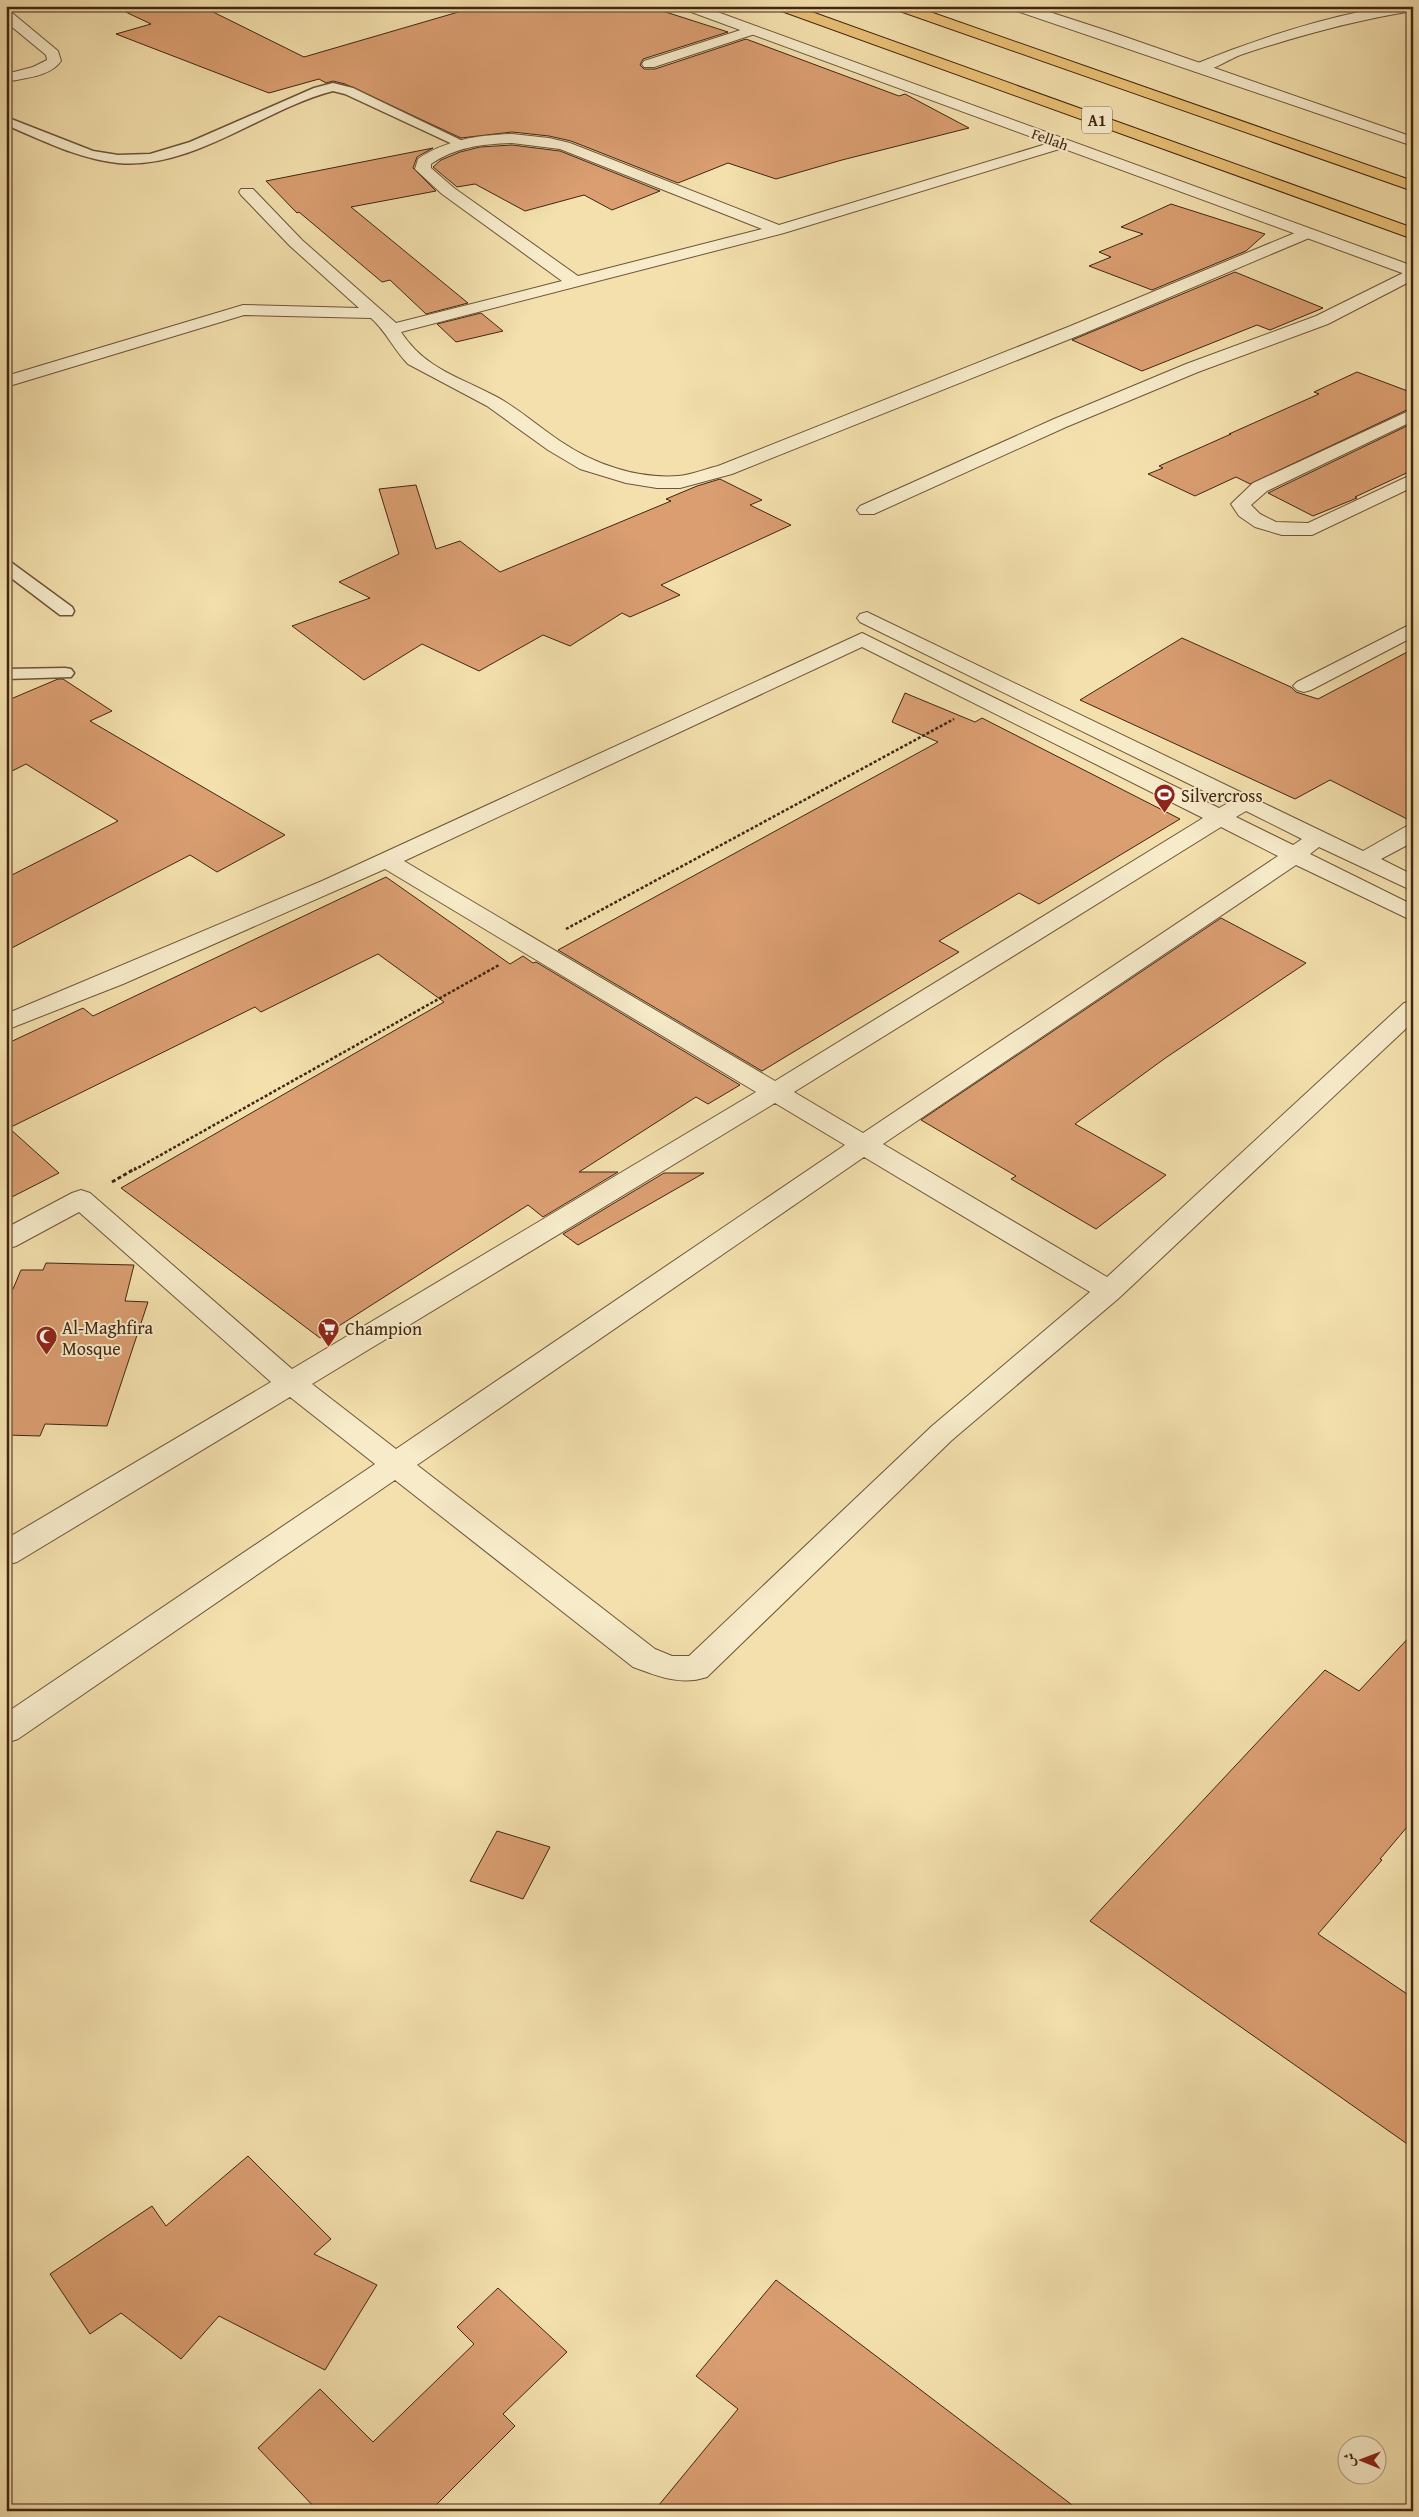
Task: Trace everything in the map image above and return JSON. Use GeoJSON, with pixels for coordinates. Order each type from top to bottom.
{"type":"FeatureCollection","features":[{"type":"Feature","properties":{"kind":"highway","name":"A1"},"geometry":{"type":"LineString","coordinates":[[781,6],[1413,234]]}},
{"type":"Feature","properties":{"kind":"highway","name":"A1"},"geometry":{"type":"LineString","coordinates":[[899,6],[1413,186]]}},
{"type":"Feature","properties":{"kind":"street","name":"Fellah"},"geometry":{"type":"LineString","coordinates":[[688,6],[1413,273]]}},
{"type":"Feature","properties":{"kind":"street"},"geometry":{"type":"LineString","coordinates":[[1016,6],[1413,142]]}},
{"type":"Feature","properties":{"kind":"street"},"geometry":{"type":"LineString","coordinates":[[1198,68],[1236,52],[1326,25],[1373,13],[1413,7]]}},
{"type":"Feature","properties":{"kind":"street"},"geometry":{"type":"LineString","coordinates":[[6,14],[53,54],[54,61],[38,69],[6,78]]}},
{"type":"Feature","properties":{"kind":"street"},"geometry":{"type":"LineString","coordinates":[[649,64],[753,30]]}},
{"type":"Feature","properties":{"kind":"street"},"geometry":{"type":"LineString","coordinates":[[576,283],[448,192],[423,169],[423,162],[429,156],[463,144],[525,137],[545,140],[565,146],[778,230]]}},
{"type":"Feature","properties":{"kind":"street"},"geometry":{"type":"LineString","coordinates":[[393,330],[778,230],[1062,144]]}},
{"type":"Feature","properties":{"kind":"street"},"geometry":{"type":"LineString","coordinates":[[248,192],[296,243],[393,330],[405,351],[414,360],[435,373],[493,402],[555,446],[587,465],[626,477],[657,482],[680,482],[725,470],[1074,331],[1308,233]]}},
{"type":"Feature","properties":{"kind":"street"},"geometry":{"type":"LineString","coordinates":[[867,510],[1060,423],[1183,371],[1322,320],[1413,273]]}},
{"type":"Feature","properties":{"kind":"street"},"geometry":{"type":"LineString","coordinates":[[6,382],[243,310],[374,313]]}},
{"type":"Feature","properties":{"kind":"street"},"geometry":{"type":"LineString","coordinates":[[1413,414],[1260,487],[1241,504],[1245,513],[1261,522],[1296,531],[1312,529],[1413,480]]}},
{"type":"Feature","properties":{"kind":"street"},"geometry":{"type":"LineString","coordinates":[[867,618],[1413,884]]}},
{"type":"Feature","properties":{"kind":"street"},"geometry":{"type":"LineString","coordinates":[[1304,686],[1413,629]]}},
{"type":"Feature","properties":{"kind":"street"},"geometry":{"type":"LineString","coordinates":[[6,1023],[144,968],[388,861],[862,639],[1413,914]]}},
{"type":"Feature","properties":{"kind":"street"},"geometry":{"type":"LineString","coordinates":[[9,1546],[292,1382],[775,1092],[1245,802]]}},
{"type":"Feature","properties":{"kind":"street"},"geometry":{"type":"LineString","coordinates":[[1363,860],[1413,832]]}},
{"type":"Feature","properties":{"kind":"street"},"geometry":{"type":"LineString","coordinates":[[6,1730],[1317,838]]}},
{"type":"Feature","properties":{"kind":"street"},"geometry":{"type":"LineString","coordinates":[[388,861],[531,948],[865,1144],[1108,1291]]}},
{"type":"Feature","properties":{"kind":"street"},"geometry":{"type":"LineString","coordinates":[[6,1240],[81,1199],[292,1382],[396,1466],[644,1658],[672,1668],[696,1668],[942,1433],[1108,1291],[1413,1008]]}},
{"type":"Feature","properties":{"kind":"lane"},"geometry":{"type":"LineString","coordinates":[[6,120],[55,141],[104,156],[118,159],[149,158],[179,152],[318,91],[333,88],[350,91],[463,144]]}},
{"type":"Feature","properties":{"kind":"lane"},"geometry":{"type":"LineString","coordinates":[[6,566],[66,611]]}},
{"type":"Feature","properties":{"kind":"lane"},"geometry":{"type":"LineString","coordinates":[[6,674],[64,673]]}},
{"type":"Feature","properties":{"kind":"path"},"geometry":{"type":"LineString","coordinates":[[81,1199],[531,948],[988,701]]}},
{"type":"Feature","properties":{"kind":"building"},"geometry":{"type":"Polygon","coordinates":[[[113,6],[201,6],[304,57],[479,6],[647,6],[728,32],[643,59],[640,65],[644,69],[655,69],[746,39],[899,96],[905,94],[969,128],[842,160],[776,179],[728,163],[678,183],[571,141],[549,136],[512,132],[461,138],[345,84],[333,81],[326,83],[319,79],[269,93],[116,34],[151,24],[113,6]]]}},
{"type":"Feature","properties":{"kind":"building"},"geometry":{"type":"Polygon","coordinates":[[[512,145],[560,151],[660,191],[612,210],[584,195],[525,211],[475,184],[457,187],[433,167],[441,160],[460,152],[480,147],[512,145]]]}},
{"type":"Feature","properties":{"kind":"building"},"geometry":{"type":"Polygon","coordinates":[[[433,148],[417,157],[413,168],[436,191],[351,207],[468,303],[426,314],[390,280],[382,282],[299,212],[297,213],[266,181],[433,148]]]}},
{"type":"Feature","properties":{"kind":"building"},"geometry":{"type":"Polygon","coordinates":[[[1171,204],[1265,234],[1246,251],[1152,290],[1089,266],[1111,257],[1099,252],[1143,234],[1121,227],[1171,204]]]}},
{"type":"Feature","properties":{"kind":"building"},"geometry":{"type":"Polygon","coordinates":[[[1235,272],[1323,308],[1270,330],[1257,325],[1142,371],[1072,340],[1235,272]]]}},
{"type":"Feature","properties":{"kind":"building"},"geometry":{"type":"Polygon","coordinates":[[[481,313],[503,331],[456,342],[437,324],[481,313]]]}},
{"type":"Feature","properties":{"kind":"building"},"geometry":{"type":"Polygon","coordinates":[[[1357,372],[1413,393],[1413,407],[1250,484],[1236,477],[1195,496],[1148,474],[1163,468],[1159,466],[1319,394],[1314,392],[1357,372]]]}},
{"type":"Feature","properties":{"kind":"building"},"geometry":{"type":"Polygon","coordinates":[[[1413,423],[1413,470],[1355,497],[1357,498],[1313,516],[1268,493],[1413,423]]]}},
{"type":"Feature","properties":{"kind":"building"},"geometry":{"type":"Polygon","coordinates":[[[720,479],[762,500],[750,505],[791,525],[661,585],[680,595],[630,617],[622,613],[570,646],[543,635],[479,671],[422,644],[364,680],[292,626],[370,598],[339,582],[399,554],[379,489],[416,485],[436,549],[460,541],[500,572],[671,501],[666,499],[720,479]]]}},
{"type":"Feature","properties":{"kind":"building"},"geometry":{"type":"Polygon","coordinates":[[[1182,638],[1291,687],[1296,692],[1318,699],[1413,649],[1413,822],[1330,780],[1295,799],[1080,700],[1182,638]]]}},
{"type":"Feature","properties":{"kind":"building"},"geometry":{"type":"Polygon","coordinates":[[[58,679],[63,679],[112,711],[90,721],[285,835],[217,872],[190,855],[6,951],[6,878],[118,821],[26,764],[6,774],[6,701],[58,679]]]}},
{"type":"Feature","properties":{"kind":"building"},"geometry":{"type":"Polygon","coordinates":[[[905,693],[975,722],[982,718],[1180,819],[1039,904],[1019,893],[939,941],[959,952],[762,1071],[558,950],[938,742],[892,722],[905,693]]]}},
{"type":"Feature","properties":{"kind":"building"},"geometry":{"type":"Polygon","coordinates":[[[386,877],[510,964],[523,956],[533,963],[536,962],[740,1085],[708,1104],[696,1097],[579,1172],[618,1172],[543,1217],[528,1205],[320,1338],[121,1188],[444,1002],[378,954],[261,1012],[255,1007],[9,1128],[59,1173],[6,1200],[6,1044],[83,1008],[93,1016],[386,877]]]}},
{"type":"Feature","properties":{"kind":"building"},"geometry":{"type":"Polygon","coordinates":[[[1221,918],[1306,963],[1164,1059],[1075,1124],[1166,1175],[1096,1229],[1011,1179],[1016,1176],[921,1120],[1221,918]]]}},
{"type":"Feature","properties":{"kind":"building"},"geometry":{"type":"Polygon","coordinates":[[[664,1173],[704,1173],[578,1245],[563,1234],[664,1173]]]}},
{"type":"Feature","properties":{"kind":"building"},"geometry":{"type":"Polygon","coordinates":[[[46,1263],[134,1265],[125,1301],[148,1302],[107,1426],[45,1424],[40,1436],[6,1435],[6,1290],[13,1289],[21,1270],[43,1270],[46,1263]]]}},
{"type":"Feature","properties":{"kind":"building"},"geometry":{"type":"Polygon","coordinates":[[[1413,1633],[1413,1820],[1380,1859],[1382,1860],[1318,1934],[1413,1998],[1413,2148],[1090,1921],[1325,1670],[1359,1691],[1413,1633]]]}},
{"type":"Feature","properties":{"kind":"building"},"geometry":{"type":"Polygon","coordinates":[[[497,1831],[550,1847],[523,1899],[470,1881],[497,1831]]]}},
{"type":"Feature","properties":{"kind":"building"},"geometry":{"type":"Polygon","coordinates":[[[248,2156],[331,2239],[314,2254],[377,2285],[325,2370],[219,2316],[181,2359],[121,2313],[90,2334],[50,2274],[152,2206],[166,2226],[248,2156]]]}},
{"type":"Feature","properties":{"kind":"building"},"geometry":{"type":"Polygon","coordinates":[[[776,2280],[1080,2511],[654,2511],[738,2409],[696,2376],[776,2280]]]}},
{"type":"Feature","properties":{"kind":"building"},"geometry":{"type":"Polygon","coordinates":[[[498,2288],[567,2352],[503,2414],[515,2426],[430,2511],[318,2511],[258,2448],[320,2389],[373,2442],[474,2344],[457,2327],[498,2288]]]}},
{"type":"Feature","properties":{"kind":"place","name":"Silvercross"},"geometry":{"type":"Point","coordinates":[1165,814]}},
{"type":"Feature","properties":{"kind":"place","name":"Champion"},"geometry":{"type":"Point","coordinates":[329,1347]}},
{"type":"Feature","properties":{"kind":"place","name":"Al-Maghfira Mosque"},"geometry":{"type":"Point","coordinates":[46,1356]}}]}
